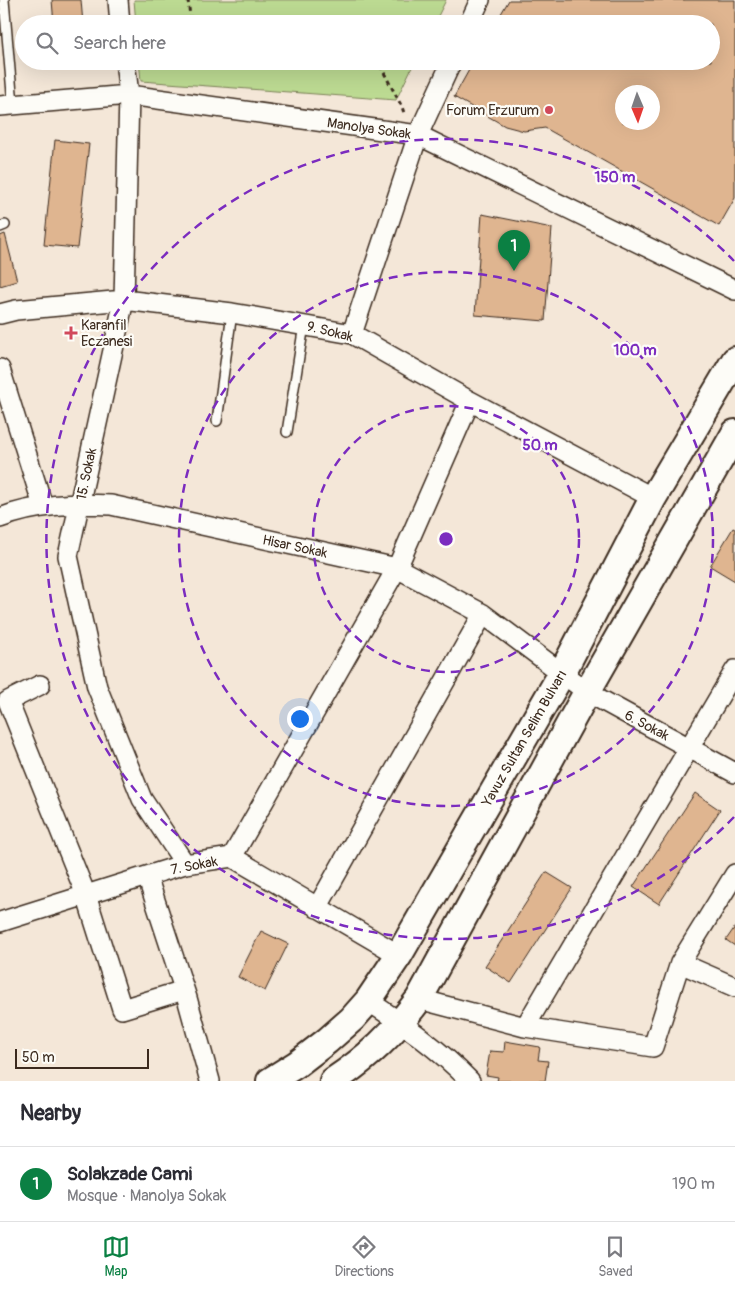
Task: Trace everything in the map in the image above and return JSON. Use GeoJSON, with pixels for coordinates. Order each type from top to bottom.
{"type":"FeatureCollection","features":[{"type":"Feature","properties":{"kind":"main road","name":"Yavuz Sultan Selim Bulvarı"},"geometry":{"type":"LineString","coordinates":[[270,1081],[297,1064],[327,1041],[368,1001],[399,955],[562,672],[653,498],[735,360]]}},
{"type":"Feature","properties":{"kind":"main road"},"geometry":{"type":"LineString","coordinates":[[333,1081],[381,1045],[401,1023],[419,998],[587,692],[735,433]]}},
{"type":"Feature","properties":{"kind":"street"},"geometry":{"type":"LineString","coordinates":[[118,0],[119,15]]}},
{"type":"Feature","properties":{"kind":"street"},"geometry":{"type":"LineString","coordinates":[[473,15],[480,0]]}},
{"type":"Feature","properties":{"kind":"street","name":"15. Sokak"},"geometry":{"type":"LineString","coordinates":[[126,70],[129,95],[124,300],[68,556],[97,687],[142,799],[185,864]]}},
{"type":"Feature","properties":{"kind":"street"},"geometry":{"type":"LineString","coordinates":[[352,334],[414,134],[447,70]]}},
{"type":"Feature","properties":{"kind":"street","name":"Manolya Sokak"},"geometry":{"type":"LineString","coordinates":[[6,106],[129,95],[414,134],[735,290]]}},
{"type":"Feature","properties":{"kind":"street","name":"9. Sokak"},"geometry":{"type":"LineString","coordinates":[[0,314],[16,310],[124,300],[232,313],[352,334],[470,401],[653,498]]}},
{"type":"Feature","properties":{"kind":"street"},"geometry":{"type":"LineString","coordinates":[[0,370],[43,506]]}},
{"type":"Feature","properties":{"kind":"street"},"geometry":{"type":"LineString","coordinates":[[232,858],[398,568],[470,401]]}},
{"type":"Feature","properties":{"kind":"street","name":"Hisar Sokak"},"geometry":{"type":"LineString","coordinates":[[0,518],[43,506],[111,505],[398,568],[483,614],[562,672]]}},
{"type":"Feature","properties":{"kind":"street"},"geometry":{"type":"LineString","coordinates":[[317,908],[483,614]]}},
{"type":"Feature","properties":{"kind":"street"},"geometry":{"type":"LineString","coordinates":[[525,1027],[735,670]]}},
{"type":"Feature","properties":{"kind":"street","name":"6. Sokak"},"geometry":{"type":"LineString","coordinates":[[562,672],[587,692],[735,773]]}},
{"type":"Feature","properties":{"kind":"street"},"geometry":{"type":"LineString","coordinates":[[40,686],[8,701],[86,895],[122,1009],[184,990]]}},
{"type":"Feature","properties":{"kind":"street","name":"7. Sokak"},"geometry":{"type":"LineString","coordinates":[[2,919],[185,864],[232,858],[399,955]]}},
{"type":"Feature","properties":{"kind":"street"},"geometry":{"type":"LineString","coordinates":[[419,998],[525,1027],[653,1047],[680,963],[735,874]]}},
{"type":"Feature","properties":{"kind":"street"},"geometry":{"type":"LineString","coordinates":[[148,876],[210,1081]]}},
{"type":"Feature","properties":{"kind":"street"},"geometry":{"type":"LineString","coordinates":[[680,963],[735,987]]}},
{"type":"Feature","properties":{"kind":"street"},"geometry":{"type":"LineString","coordinates":[[368,1001],[401,1023],[448,1059],[470,1081]]}},
{"type":"Feature","properties":{"kind":"lane"},"geometry":{"type":"LineString","coordinates":[[4,0],[6,106]]}},
{"type":"Feature","properties":{"kind":"lane"},"geometry":{"type":"LineString","coordinates":[[217,420],[232,313]]}},
{"type":"Feature","properties":{"kind":"lane"},"geometry":{"type":"LineString","coordinates":[[287,432],[304,325]]}},
{"type":"Feature","properties":{"kind":"path"},"geometry":{"type":"LineString","coordinates":[[188,0],[190,15]]}},
{"type":"Feature","properties":{"kind":"path"},"geometry":{"type":"LineString","coordinates":[[383,70],[414,134]]}},
{"type":"Feature","properties":{"kind":"green space"},"geometry":{"type":"Polygon","coordinates":[[[134,0],[446,0],[438,15],[135,15],[134,0]]]}},
{"type":"Feature","properties":{"kind":"green space"},"geometry":{"type":"Polygon","coordinates":[[[140,70],[411,70],[396,100],[141,81],[140,70]]]}},
{"type":"Feature","properties":{"kind":"building"},"geometry":{"type":"Polygon","coordinates":[[[52,0],[81,0],[82,15],[53,15],[52,0]]]}},
{"type":"Feature","properties":{"kind":"building","name":"Forum Erzurum"},"geometry":{"type":"Polygon","coordinates":[[[509,0],[735,0],[735,198],[719,226],[545,128],[524,131],[505,126],[454,97],[469,70],[720,70],[720,15],[500,15],[509,0]]]}},
{"type":"Feature","properties":{"kind":"building"},"geometry":{"type":"Polygon","coordinates":[[[55,140],[89,144],[77,248],[44,245],[55,140]]]}},
{"type":"Feature","properties":{"kind":"building"},"geometry":{"type":"Polygon","coordinates":[[[482,214],[552,228],[545,321],[475,315],[482,214]]]}},
{"type":"Feature","properties":{"kind":"building"},"geometry":{"type":"Polygon","coordinates":[[[5,234],[17,281],[0,286],[0,236],[5,234]]]}},
{"type":"Feature","properties":{"kind":"building"},"geometry":{"type":"Polygon","coordinates":[[[733,528],[735,529],[735,581],[710,566],[733,528]]]}},
{"type":"Feature","properties":{"kind":"building"},"geometry":{"type":"Polygon","coordinates":[[[695,793],[720,810],[659,904],[633,887],[695,793]]]}},
{"type":"Feature","properties":{"kind":"building"},"geometry":{"type":"Polygon","coordinates":[[[546,872],[572,888],[511,983],[485,966],[546,872]]]}},
{"type":"Feature","properties":{"kind":"building"},"geometry":{"type":"Polygon","coordinates":[[[735,927],[735,946],[726,940],[735,927]]]}},
{"type":"Feature","properties":{"kind":"building"},"geometry":{"type":"Polygon","coordinates":[[[261,931],[288,944],[265,991],[238,977],[261,931]]]}},
{"type":"Feature","properties":{"kind":"building"},"geometry":{"type":"Polygon","coordinates":[[[505,1041],[540,1047],[538,1060],[548,1061],[545,1081],[497,1081],[498,1077],[486,1075],[490,1051],[504,1052],[505,1041]]]}},
{"type":"Feature","properties":{"kind":"place","name":"Forum Erzurum"},"geometry":{"type":"Point","coordinates":[549,110]}},
{"type":"Feature","properties":{"kind":"place","name":"Solakzade Cami"},"geometry":{"type":"Point","coordinates":[514,271]}},
{"type":"Feature","properties":{"kind":"place","name":"Karanfil Eczanesi"},"geometry":{"type":"Point","coordinates":[71,333]}}]}
